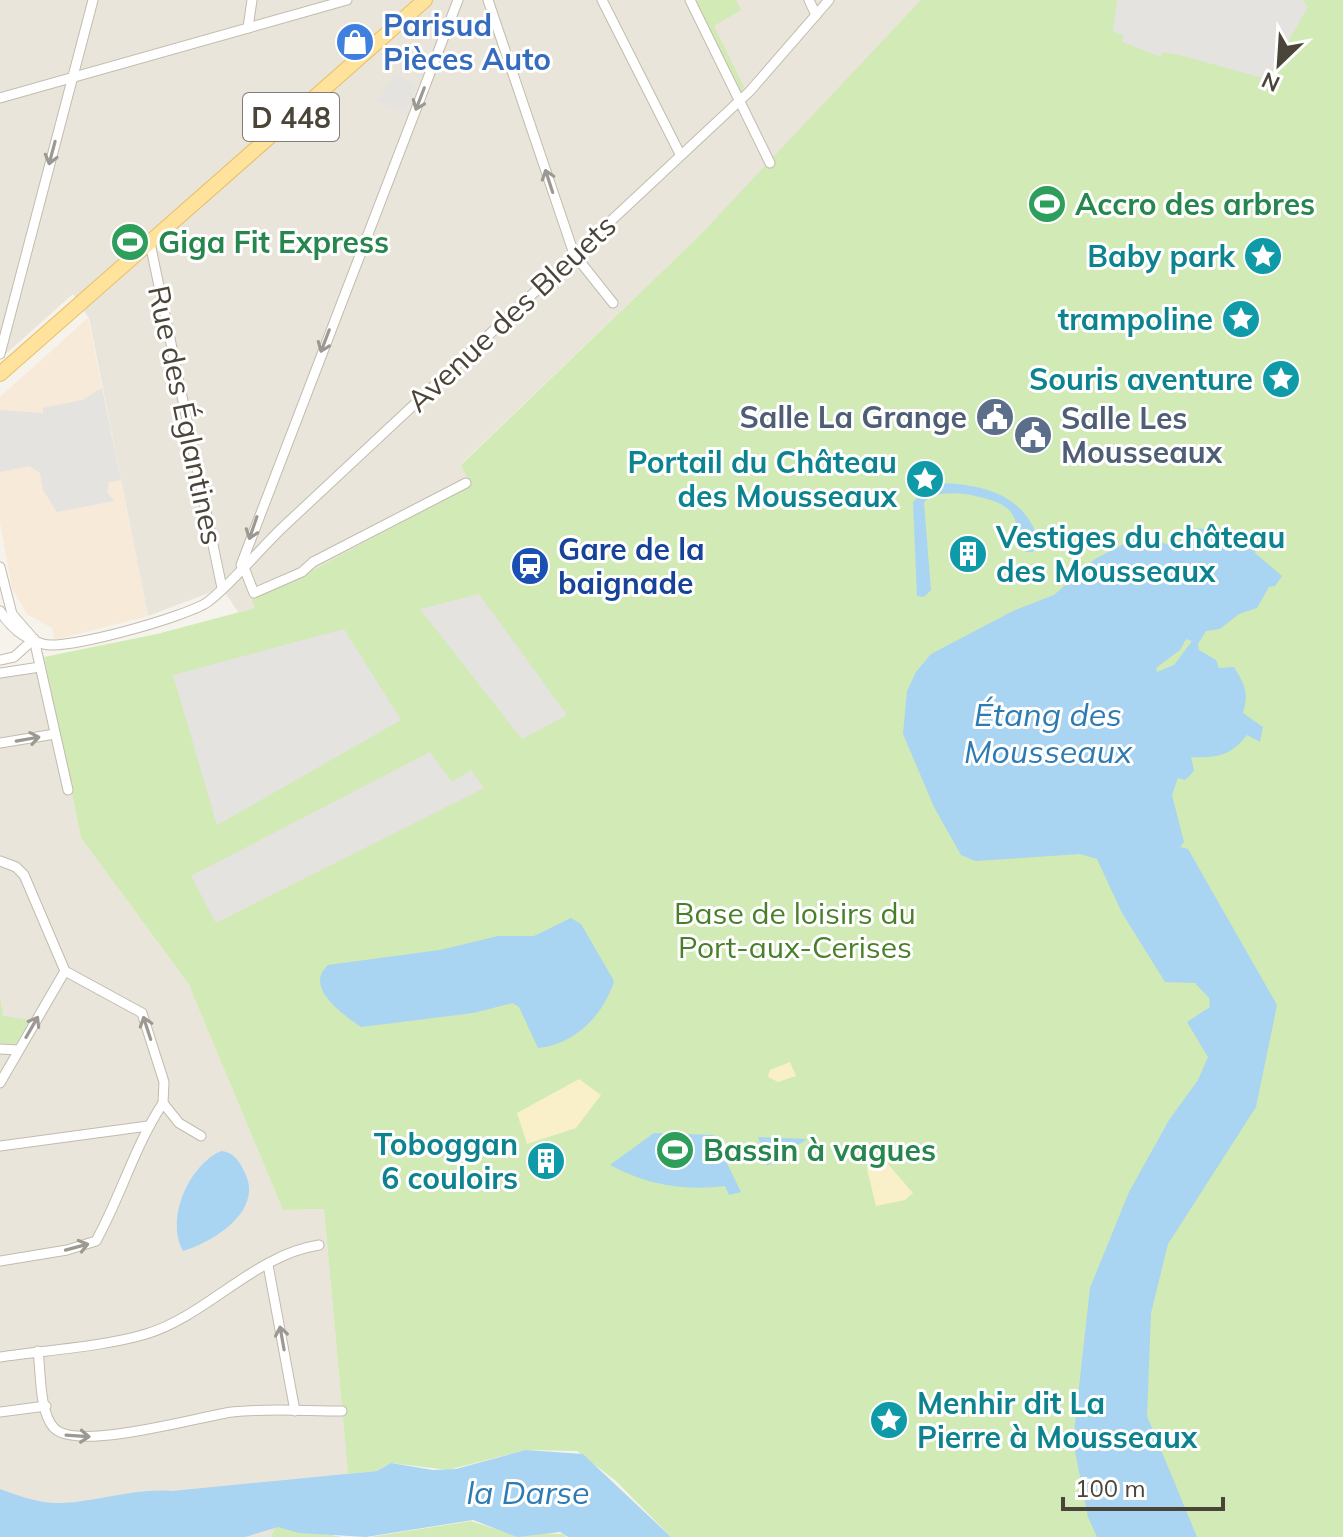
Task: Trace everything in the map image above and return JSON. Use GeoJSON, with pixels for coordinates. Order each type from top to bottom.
{"type":"FeatureCollection","features":[{"type":"Feature","properties":{"kind":"main road","name":"D 448"},"geometry":{"type":"LineString","coordinates":[[0,374],[425,0]]}},
{"type":"Feature","properties":{"kind":"street"},"geometry":{"type":"LineString","coordinates":[[0,354],[93,0]]}},
{"type":"Feature","properties":{"kind":"street"},"geometry":{"type":"LineString","coordinates":[[248,28],[252,0]]}},
{"type":"Feature","properties":{"kind":"street"},"geometry":{"type":"LineString","coordinates":[[0,98],[347,0]]}},
{"type":"Feature","properties":{"kind":"street"},"geometry":{"type":"LineString","coordinates":[[458,0],[267,488],[241,567],[254,593],[302,572],[313,562],[466,483]]}},
{"type":"Feature","properties":{"kind":"street"},"geometry":{"type":"LineString","coordinates":[[488,0],[574,254],[613,303]]}},
{"type":"Feature","properties":{"kind":"street"},"geometry":{"type":"LineString","coordinates":[[602,0],[680,154]]}},
{"type":"Feature","properties":{"kind":"street"},"geometry":{"type":"LineString","coordinates":[[690,0],[770,163]]}},
{"type":"Feature","properties":{"kind":"street"},"geometry":{"type":"LineString","coordinates":[[809,0],[816,15]]}},
{"type":"Feature","properties":{"kind":"street","name":"Avenue des Bleuets"},"geometry":{"type":"LineString","coordinates":[[34,639],[55,645],[76,643],[197,609],[740,100],[829,0]]}},
{"type":"Feature","properties":{"kind":"street","name":"Rue des Églantines"},"geometry":{"type":"LineString","coordinates":[[154,239],[222,588]]}},
{"type":"Feature","properties":{"kind":"street"},"geometry":{"type":"LineString","coordinates":[[0,567],[12,614],[34,639],[68,790]]}},
{"type":"Feature","properties":{"kind":"street"},"geometry":{"type":"LineString","coordinates":[[0,611],[13,629],[34,639]]}},
{"type":"Feature","properties":{"kind":"street"},"geometry":{"type":"LineString","coordinates":[[0,660],[14,657],[34,639]]}},
{"type":"Feature","properties":{"kind":"street"},"geometry":{"type":"LineString","coordinates":[[0,673],[40,667]]}},
{"type":"Feature","properties":{"kind":"street"},"geometry":{"type":"LineString","coordinates":[[0,743],[55,734]]}},
{"type":"Feature","properties":{"kind":"street"},"geometry":{"type":"LineString","coordinates":[[0,861],[16,867],[24,875],[65,971],[142,1013],[164,1082],[163,1103],[148,1126],[118,1202],[96,1241],[0,1261]]}},
{"type":"Feature","properties":{"kind":"street"},"geometry":{"type":"LineString","coordinates":[[0,1083],[65,971]]}},
{"type":"Feature","properties":{"kind":"street"},"geometry":{"type":"LineString","coordinates":[[0,1049],[18,1050]]}},
{"type":"Feature","properties":{"kind":"street"},"geometry":{"type":"LineString","coordinates":[[163,1103],[179,1123],[201,1136]]}},
{"type":"Feature","properties":{"kind":"street"},"geometry":{"type":"LineString","coordinates":[[0,1146],[148,1126]]}},
{"type":"Feature","properties":{"kind":"street"},"geometry":{"type":"LineString","coordinates":[[0,1357],[146,1334],[205,1304],[294,1249],[319,1245]]}},
{"type":"Feature","properties":{"kind":"street"},"geometry":{"type":"LineString","coordinates":[[268,1265],[295,1411]]}},
{"type":"Feature","properties":{"kind":"street"},"geometry":{"type":"LineString","coordinates":[[38,1351],[46,1406],[53,1427],[69,1438],[99,1437],[233,1412],[342,1411]]}},
{"type":"Feature","properties":{"kind":"street"},"geometry":{"type":"LineString","coordinates":[[0,1412],[46,1406]]}},
{"type":"Feature","properties":{"kind":"shaded area"},"geometry":{"type":"Polygon","coordinates":[[[0,0],[927,0],[700,235],[461,464],[472,485],[311,571],[252,597],[256,608],[238,612],[222,588],[148,616],[89,318],[73,294],[0,359],[0,0]]]}},
{"type":"Feature","properties":{"kind":"shaded area"},"geometry":{"type":"Polygon","coordinates":[[[1117,0],[1303,0],[1308,7],[1266,79],[1183,56],[1163,52],[1161,57],[1122,42],[1124,36],[1113,31],[1117,0]]]}},
{"type":"Feature","properties":{"kind":"shaded area"},"geometry":{"type":"Polygon","coordinates":[[[395,74],[416,87],[406,112],[377,101],[395,74]]]}},
{"type":"Feature","properties":{"kind":"shaded area"},"geometry":{"type":"Polygon","coordinates":[[[88,318],[148,616],[54,640],[52,628],[27,614],[12,588],[0,523],[0,397],[88,318]]]}},
{"type":"Feature","properties":{"kind":"shaded area"},"geometry":{"type":"Polygon","coordinates":[[[102,388],[121,480],[109,482],[107,492],[114,501],[57,512],[43,490],[40,473],[29,466],[0,472],[0,410],[43,413],[43,408],[82,400],[102,388]]]}},
{"type":"Feature","properties":{"kind":"shaded area"},"geometry":{"type":"Polygon","coordinates":[[[479,594],[567,715],[522,739],[420,609],[479,594]]]}},
{"type":"Feature","properties":{"kind":"shaded area"},"geometry":{"type":"Polygon","coordinates":[[[344,629],[401,720],[217,825],[173,675],[344,629]]]}},
{"type":"Feature","properties":{"kind":"shaded area"},"geometry":{"type":"Polygon","coordinates":[[[46,670],[81,838],[188,983],[283,1210],[324,1209],[348,1474],[334,1537],[0,1537],[0,678],[46,670]]]}},
{"type":"Feature","properties":{"kind":"shaded area"},"geometry":{"type":"Polygon","coordinates":[[[430,752],[452,782],[471,770],[484,788],[216,923],[191,876],[430,752]]]}},
{"type":"Feature","properties":{"kind":"green space"},"geometry":{"type":"Polygon","coordinates":[[[695,0],[736,0],[741,10],[714,26],[744,87],[740,93],[695,0]]]}},
{"type":"Feature","properties":{"kind":"green space","name":"Base de loisirs du Port-aux-Cerises"},"geometry":{"type":"Polygon","coordinates":[[[921,0],[1343,0],[1343,1537],[671,1537],[616,1481],[577,1451],[525,1450],[448,1470],[391,1463],[377,1471],[348,1474],[324,1209],[283,1210],[188,983],[81,838],[44,657],[157,634],[255,608],[251,597],[311,571],[471,485],[461,465],[700,235],[921,0]]]}},
{"type":"Feature","properties":{"kind":"green space"},"geometry":{"type":"Polygon","coordinates":[[[0,997],[3,1016],[30,1020],[16,1044],[0,1043],[0,997]]]}},
{"type":"Feature","properties":{"kind":"green space"},"geometry":{"type":"Polygon","coordinates":[[[471,1521],[505,1532],[563,1534],[566,1537],[370,1537],[471,1521]]]}},
{"type":"Feature","properties":{"kind":"green space"},"geometry":{"type":"Polygon","coordinates":[[[276,1526],[342,1537],[271,1537],[276,1526]]]}},
{"type":"Feature","properties":{"kind":"sand"},"geometry":{"type":"Polygon","coordinates":[[[790,1062],[796,1076],[778,1082],[768,1077],[770,1070],[790,1062]]]}},
{"type":"Feature","properties":{"kind":"sand"},"geometry":{"type":"Polygon","coordinates":[[[579,1079],[601,1095],[576,1128],[527,1144],[517,1113],[579,1079]]]}},
{"type":"Feature","properties":{"kind":"sand"},"geometry":{"type":"Polygon","coordinates":[[[881,1156],[913,1193],[905,1200],[876,1206],[867,1169],[881,1156]]]}},
{"type":"Feature","properties":{"kind":"water"},"geometry":{"type":"Polygon","coordinates":[[[932,483],[966,485],[998,494],[1023,512],[1033,526],[1039,543],[1033,552],[1026,552],[1010,511],[993,501],[952,493],[930,497],[924,503],[931,590],[924,597],[917,596],[913,502],[932,483]]]}},
{"type":"Feature","properties":{"kind":"water","name":"Étang des Mousseaux"},"geometry":{"type":"Polygon","coordinates":[[[1190,528],[1240,531],[1258,544],[1255,553],[1282,576],[1275,586],[1269,587],[1257,608],[1239,614],[1220,629],[1206,631],[1198,644],[1199,650],[1216,660],[1219,668],[1234,667],[1245,689],[1243,713],[1263,727],[1260,742],[1247,735],[1223,754],[1191,757],[1194,771],[1185,780],[1178,778],[1172,795],[1184,842],[1180,847],[1188,849],[1277,1005],[1256,1107],[1168,1244],[1151,1313],[1147,1416],[1197,1537],[1097,1537],[1088,1517],[1073,1441],[1090,1288],[1129,1192],[1169,1120],[1198,1080],[1208,1057],[1187,1022],[1210,1007],[1209,998],[1195,983],[1165,982],[1122,913],[1097,859],[1080,854],[975,861],[961,855],[934,807],[903,734],[907,691],[916,672],[931,654],[1013,611],[1054,595],[1095,559],[1141,535],[1175,547],[1190,528]],[[1186,639],[1180,650],[1156,668],[1157,672],[1174,665],[1192,641],[1186,639]]]}},
{"type":"Feature","properties":{"kind":"water"},"geometry":{"type":"Polygon","coordinates":[[[571,918],[581,924],[614,981],[603,1005],[586,1026],[551,1046],[538,1048],[519,1007],[513,1003],[473,1013],[361,1027],[329,1000],[320,983],[328,965],[440,950],[498,936],[534,936],[571,918]]]}},
{"type":"Feature","properties":{"kind":"water","name":"Bassin à vagues"},"geometry":{"type":"Polygon","coordinates":[[[654,1133],[713,1135],[741,1192],[729,1195],[725,1186],[695,1188],[666,1185],[610,1165],[654,1133]]]}},
{"type":"Feature","properties":{"kind":"water"},"geometry":{"type":"Polygon","coordinates":[[[758,1137],[807,1139],[767,1166],[758,1137]]]}},
{"type":"Feature","properties":{"kind":"water"},"geometry":{"type":"Polygon","coordinates":[[[221,1151],[233,1155],[240,1164],[249,1185],[248,1198],[234,1222],[209,1240],[183,1251],[177,1224],[183,1194],[199,1168],[221,1151]]]}},
{"type":"Feature","properties":{"kind":"water","name":"la Darse"},"geometry":{"type":"Polygon","coordinates":[[[525,1450],[583,1454],[671,1537],[568,1537],[560,1532],[517,1537],[473,1520],[366,1537],[299,1533],[278,1527],[245,1537],[0,1537],[0,1489],[45,1502],[75,1502],[144,1491],[377,1471],[391,1463],[433,1470],[456,1469],[525,1450]]]}},
{"type":"Feature","properties":{"kind":"place","name":"Parisud Pièces Auto"},"geometry":{"type":"Point","coordinates":[355,42]}},
{"type":"Feature","properties":{"kind":"place","name":"Accro des arbres"},"geometry":{"type":"Point","coordinates":[1047,204]}},
{"type":"Feature","properties":{"kind":"place","name":"Giga Fit Express"},"geometry":{"type":"Point","coordinates":[130,242]}},
{"type":"Feature","properties":{"kind":"place","name":"Baby park"},"geometry":{"type":"Point","coordinates":[1263,256]}},
{"type":"Feature","properties":{"kind":"place","name":"trampoline"},"geometry":{"type":"Point","coordinates":[1241,319]}},
{"type":"Feature","properties":{"kind":"place","name":"Souris aventure"},"geometry":{"type":"Point","coordinates":[1281,379]}},
{"type":"Feature","properties":{"kind":"place","name":"Salle La Grange"},"geometry":{"type":"Point","coordinates":[995,417]}},
{"type":"Feature","properties":{"kind":"place","name":"Salle Les Mousseaux"},"geometry":{"type":"Point","coordinates":[1033,435]}},
{"type":"Feature","properties":{"kind":"place","name":"Portail du Château des Mousseaux"},"geometry":{"type":"Point","coordinates":[925,479]}},
{"type":"Feature","properties":{"kind":"place","name":"Vestiges du château des Mousseaux"},"geometry":{"type":"Point","coordinates":[968,554]}},
{"type":"Feature","properties":{"kind":"place","name":"Gare de la baignade"},"geometry":{"type":"Point","coordinates":[530,566]}},
{"type":"Feature","properties":{"kind":"place","name":"Bassin à vagues"},"geometry":{"type":"Point","coordinates":[675,1150]}},
{"type":"Feature","properties":{"kind":"place","name":"Toboggan 6 couloirs"},"geometry":{"type":"Point","coordinates":[546,1161]}},
{"type":"Feature","properties":{"kind":"place","name":"Menhir dit La Pierre à Mousseaux"},"geometry":{"type":"Point","coordinates":[889,1420]}}]}
